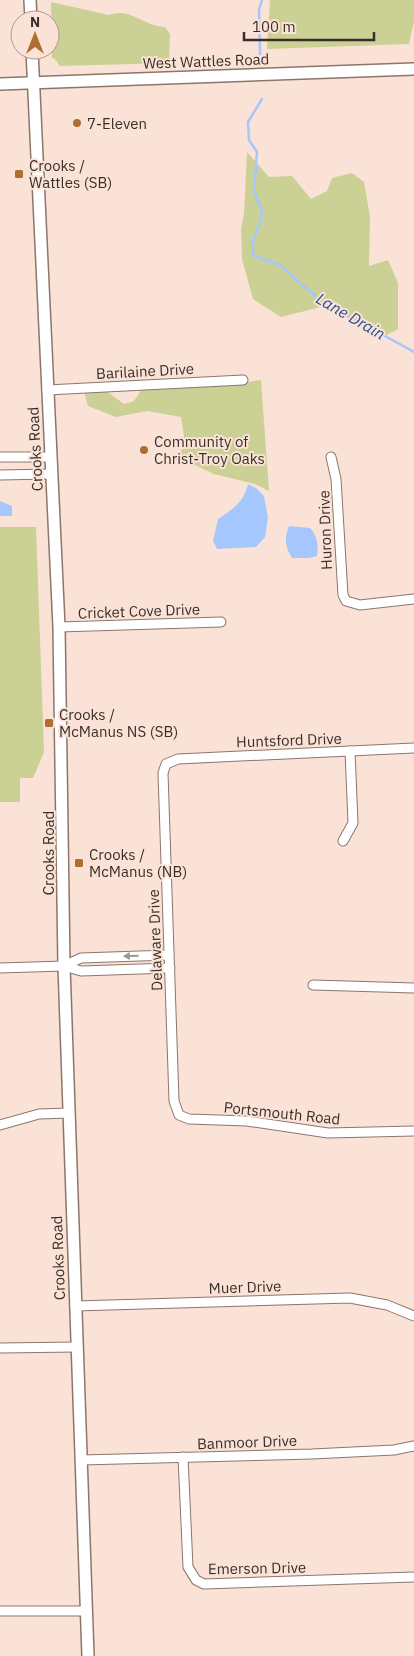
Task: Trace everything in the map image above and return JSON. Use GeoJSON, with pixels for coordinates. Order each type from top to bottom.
{"type":"FeatureCollection","features":[{"type":"Feature","properties":{"kind":"main road","name":"Crooks Road"},"geometry":{"type":"LineString","coordinates":[[32,60],[59,628],[64,966],[88,1656]]}},
{"type":"Feature","properties":{"kind":"main road","name":"West Wattles Road"},"geometry":{"type":"LineString","coordinates":[[0,84],[414,69]]}},
{"type":"Feature","properties":{"kind":"street","name":"Barilaine Drive"},"geometry":{"type":"LineString","coordinates":[[48,390],[243,380]]}},
{"type":"Feature","properties":{"kind":"street"},"geometry":{"type":"LineString","coordinates":[[0,457],[50,457]]}},
{"type":"Feature","properties":{"kind":"street","name":"Huron Drive"},"geometry":{"type":"LineString","coordinates":[[331,457],[336,478],[341,588],[346,601],[360,605],[414,599]]}},
{"type":"Feature","properties":{"kind":"street"},"geometry":{"type":"LineString","coordinates":[[0,475],[51,474]]}},
{"type":"Feature","properties":{"kind":"street","name":"Cricket Cove Drive"},"geometry":{"type":"LineString","coordinates":[[59,628],[220,622]]}},
{"type":"Feature","properties":{"kind":"street","name":"Huntsford Drive"},"geometry":{"type":"LineString","coordinates":[[166,764],[178,759],[414,748]]}},
{"type":"Feature","properties":{"kind":"street"},"geometry":{"type":"LineString","coordinates":[[342,841],[353,824],[350,751]]}},
{"type":"Feature","properties":{"kind":"street","name":"Delaware Drive"},"geometry":{"type":"LineString","coordinates":[[166,764],[163,773],[174,1106],[179,1115]]}},
{"type":"Feature","properties":{"kind":"street"},"geometry":{"type":"LineString","coordinates":[[64,966],[81,958],[169,955]]}},
{"type":"Feature","properties":{"kind":"street"},"geometry":{"type":"LineString","coordinates":[[0,968],[64,966],[81,971],[170,968]]}},
{"type":"Feature","properties":{"kind":"street"},"geometry":{"type":"LineString","coordinates":[[313,985],[414,988]]}},
{"type":"Feature","properties":{"kind":"street"},"geometry":{"type":"LineString","coordinates":[[0,1125],[31,1115],[69,1113]]}},
{"type":"Feature","properties":{"kind":"street","name":"Portsmouth Road"},"geometry":{"type":"LineString","coordinates":[[179,1115],[189,1119],[247,1121],[328,1133],[414,1132]]}},
{"type":"Feature","properties":{"kind":"street","name":"Muer Drive"},"geometry":{"type":"LineString","coordinates":[[75,1306],[350,1298],[387,1305],[414,1316]]}},
{"type":"Feature","properties":{"kind":"street"},"geometry":{"type":"LineString","coordinates":[[0,1348],[77,1347]]}},
{"type":"Feature","properties":{"kind":"street","name":"Banmoor Drive"},"geometry":{"type":"LineString","coordinates":[[81,1460],[385,1450],[414,1446]]}},
{"type":"Feature","properties":{"kind":"street","name":"Emerson Drive"},"geometry":{"type":"LineString","coordinates":[[183,1457],[187,1559],[190,1574],[196,1580],[211,1585],[414,1577]]}},
{"type":"Feature","properties":{"kind":"street"},"geometry":{"type":"LineString","coordinates":[[0,1611],[86,1611]]}},
{"type":"Feature","properties":{"kind":"green space"},"geometry":{"type":"Polygon","coordinates":[[[270,0],[414,0],[414,21],[409,44],[267,49],[270,0]]]}},
{"type":"Feature","properties":{"kind":"green space"},"geometry":{"type":"Polygon","coordinates":[[[51,2],[109,15],[117,13],[131,15],[151,24],[165,27],[170,34],[169,63],[60,66],[56,60],[60,60],[60,10],[51,10],[51,2]]]}},
{"type":"Feature","properties":{"kind":"green space"},"geometry":{"type":"Polygon","coordinates":[[[247,152],[269,177],[292,176],[311,199],[327,191],[332,178],[352,173],[364,182],[370,217],[369,266],[388,260],[398,283],[398,329],[379,339],[329,305],[281,317],[253,299],[242,259],[241,229],[244,214],[247,152]]]}},
{"type":"Feature","properties":{"kind":"green space"},"geometry":{"type":"Polygon","coordinates":[[[261,380],[269,491],[255,484],[214,474],[180,458],[184,436],[181,417],[147,411],[116,417],[88,406],[84,392],[105,390],[124,404],[134,401],[142,389],[229,385],[261,380]]]}},
{"type":"Feature","properties":{"kind":"green space"},"geometry":{"type":"Polygon","coordinates":[[[0,527],[36,527],[44,752],[33,778],[20,778],[20,802],[0,802],[0,527]]]}},
{"type":"Feature","properties":{"kind":"water"},"geometry":{"type":"Polygon","coordinates":[[[248,484],[256,488],[264,496],[268,517],[265,537],[256,547],[217,549],[213,541],[218,519],[241,500],[248,484]]]}},
{"type":"Feature","properties":{"kind":"water"},"geometry":{"type":"Polygon","coordinates":[[[0,501],[12,506],[12,516],[0,516],[0,501]]]}},
{"type":"Feature","properties":{"kind":"water"},"geometry":{"type":"Polygon","coordinates":[[[289,526],[310,528],[317,541],[317,556],[292,558],[286,542],[289,526]]]}},
{"type":"Feature","properties":{"kind":"waterway","name":"Lane Drain"},"geometry":{"type":"LineString","coordinates":[[260,54],[259,10],[262,0]]}},
{"type":"Feature","properties":{"kind":"waterway","name":"Lane Drain"},"geometry":{"type":"LineString","coordinates":[[262,99],[248,122],[249,140],[257,152],[254,191],[262,211],[252,245],[254,256],[280,265],[321,301],[414,352]]}},
{"type":"Feature","properties":{"kind":"place","name":"7-Eleven"},"geometry":{"type":"Point","coordinates":[77,123]}},
{"type":"Feature","properties":{"kind":"place","name":"Crooks / Wattles (SB)"},"geometry":{"type":"Point","coordinates":[19,174]}},
{"type":"Feature","properties":{"kind":"place","name":"Community of Christ-Troy Oaks"},"geometry":{"type":"Point","coordinates":[144,450]}},
{"type":"Feature","properties":{"kind":"place","name":"Crooks / McManus NS (SB)"},"geometry":{"type":"Point","coordinates":[49,723]}},
{"type":"Feature","properties":{"kind":"place","name":"Crooks / McManus (NB)"},"geometry":{"type":"Point","coordinates":[79,863]}}]}
